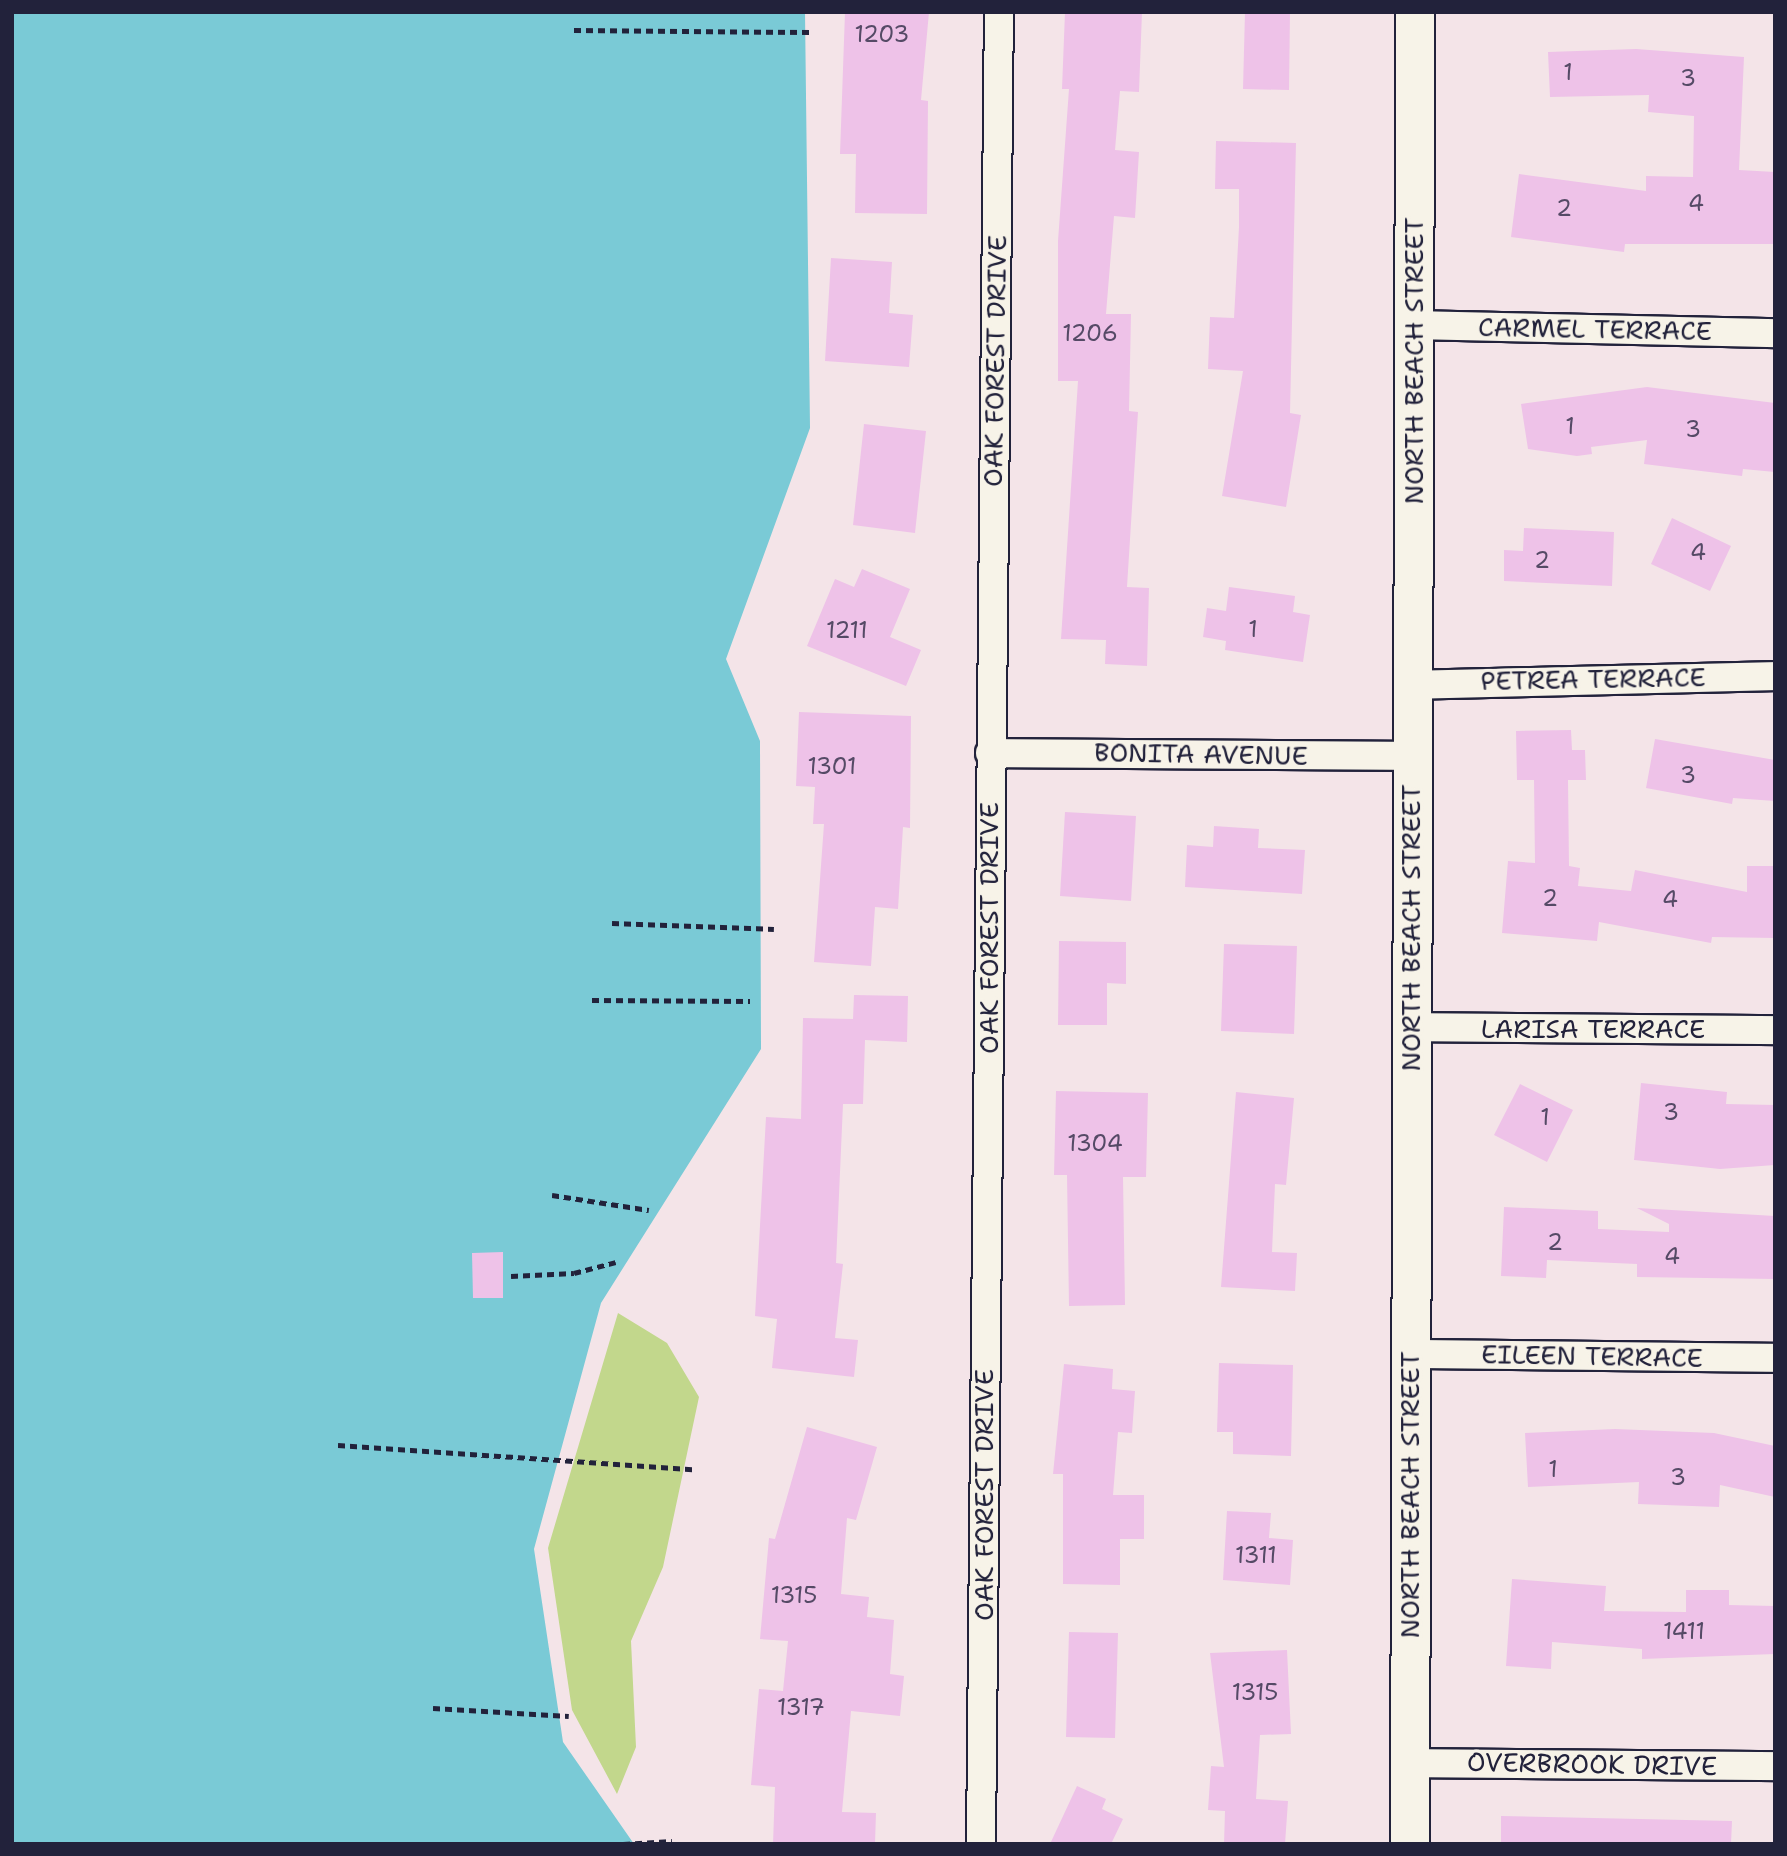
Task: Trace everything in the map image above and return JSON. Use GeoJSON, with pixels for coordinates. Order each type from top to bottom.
{"type":"FeatureCollection","features":[{"type":"Feature","properties":{"kind":"street","name":"OAK FOREST DRIVE"},"geometry":{"type":"LineString","coordinates":[[981,1844],[999,12]]}},
{"type":"Feature","properties":{"kind":"street","name":"NORTH BEACH STREET"},"geometry":{"type":"LineString","coordinates":[[1410,1844],[1411,685],[1416,325],[1415,12]]}},
{"type":"Feature","properties":{"kind":"street","name":"CARMEL TERRACE"},"geometry":{"type":"LineString","coordinates":[[1416,325],[1775,333]]}},
{"type":"Feature","properties":{"kind":"street","name":"PETREA TERRACE"},"geometry":{"type":"LineString","coordinates":[[1411,685],[1775,676]]}},
{"type":"Feature","properties":{"kind":"street","name":"BONITA AVENUE"},"geometry":{"type":"LineString","coordinates":[[990,752],[1412,756]]}},
{"type":"Feature","properties":{"kind":"street","name":"LARISA TERRACE"},"geometry":{"type":"LineString","coordinates":[[1411,1027],[1775,1030]]}},
{"type":"Feature","properties":{"kind":"street","name":"EILEEN TERRACE"},"geometry":{"type":"LineString","coordinates":[[1410,1354],[1775,1358]]}},
{"type":"Feature","properties":{"kind":"street","name":"OVERBROOK DRIVE"},"geometry":{"type":"LineString","coordinates":[[1410,1762],[1775,1766]]}},
{"type":"Feature","properties":{"kind":"path"},"geometry":{"type":"LineString","coordinates":[[573,30],[814,32]]}},
{"type":"Feature","properties":{"kind":"path"},"geometry":{"type":"LineString","coordinates":[[612,923],[774,929]]}},
{"type":"Feature","properties":{"kind":"path"},"geometry":{"type":"LineString","coordinates":[[592,1000],[750,1001]]}},
{"type":"Feature","properties":{"kind":"path"},"geometry":{"type":"LineString","coordinates":[[552,1195],[649,1210]]}},
{"type":"Feature","properties":{"kind":"path"},"geometry":{"type":"LineString","coordinates":[[510,1276],[574,1273],[616,1262]]}},
{"type":"Feature","properties":{"kind":"path"},"geometry":{"type":"LineString","coordinates":[[338,1445],[692,1469]]}},
{"type":"Feature","properties":{"kind":"path"},"geometry":{"type":"LineString","coordinates":[[433,1708],[569,1716]]}},
{"type":"Feature","properties":{"kind":"path"},"geometry":{"type":"LineString","coordinates":[[623,1844],[672,1841]]}},
{"type":"Feature","properties":{"kind":"green space"},"geometry":{"type":"Polygon","coordinates":[[[618,1313],[667,1343],[699,1397],[663,1567],[631,1641],[636,1747],[617,1794],[572,1710],[548,1548],[618,1313]]]}},
{"type":"Feature","properties":{"kind":"water"},"geometry":{"type":"Polygon","coordinates":[[[12,12],[805,12],[810,428],[726,659],[760,741],[761,1049],[601,1303],[534,1549],[563,1742],[634,1844],[12,1844],[12,12]]]}},
{"type":"Feature","properties":{"kind":"building"},"geometry":{"type":"Polygon","coordinates":[[[845,12],[929,12],[921,100],[928,101],[927,214],[855,213],[856,154],[840,154],[845,12]]]}},
{"type":"Feature","properties":{"kind":"building"},"geometry":{"type":"Polygon","coordinates":[[[1065,12],[1142,12],[1139,92],[1120,91],[1115,150],[1139,152],[1135,218],[1114,216],[1106,314],[1131,314],[1129,411],[1138,412],[1127,587],[1149,588],[1147,666],[1105,664],[1106,640],[1061,639],[1078,381],[1058,381],[1058,241],[1069,89],[1062,89],[1065,12]]]}},
{"type":"Feature","properties":{"kind":"building"},"geometry":{"type":"Polygon","coordinates":[[[1245,12],[1290,12],[1289,90],[1243,89],[1245,12]]]}},
{"type":"Feature","properties":{"kind":"building"},"geometry":{"type":"Polygon","coordinates":[[[1636,49],[1744,57],[1739,170],[1775,172],[1775,244],[1625,244],[1624,252],[1511,237],[1519,174],[1646,191],[1646,176],[1693,177],[1694,116],[1648,112],[1649,95],[1550,97],[1548,52],[1636,49]]]}},
{"type":"Feature","properties":{"kind":"building"},"geometry":{"type":"Polygon","coordinates":[[[1216,141],[1296,143],[1290,413],[1301,415],[1286,507],[1222,496],[1243,371],[1208,369],[1210,317],[1234,318],[1239,227],[1239,189],[1215,189],[1216,141]]]}},
{"type":"Feature","properties":{"kind":"building"},"geometry":{"type":"Polygon","coordinates":[[[831,258],[892,262],[889,313],[913,315],[909,367],[825,361],[831,258]]]}},
{"type":"Feature","properties":{"kind":"building"},"geometry":{"type":"Polygon","coordinates":[[[1647,387],[1775,403],[1775,472],[1743,469],[1742,476],[1644,464],[1647,440],[1591,447],[1592,454],[1577,456],[1528,449],[1521,404],[1647,387]]]}},
{"type":"Feature","properties":{"kind":"building"},"geometry":{"type":"Polygon","coordinates":[[[864,424],[926,431],[915,533],[853,525],[864,424]]]}},
{"type":"Feature","properties":{"kind":"building"},"geometry":{"type":"Polygon","coordinates":[[[1672,518],[1731,546],[1710,591],[1651,564],[1672,518]]]}},
{"type":"Feature","properties":{"kind":"building"},"geometry":{"type":"Polygon","coordinates":[[[1524,528],[1614,532],[1612,586],[1504,581],[1504,550],[1523,551],[1524,528]]]}},
{"type":"Feature","properties":{"kind":"building"},"geometry":{"type":"Polygon","coordinates":[[[862,569],[910,589],[890,637],[921,650],[906,686],[807,646],[835,579],[854,587],[862,569]]]}},
{"type":"Feature","properties":{"kind":"building"},"geometry":{"type":"Polygon","coordinates":[[[1229,587],[1295,596],[1293,612],[1310,615],[1303,662],[1225,650],[1226,641],[1203,637],[1207,608],[1226,611],[1229,587]]]}},
{"type":"Feature","properties":{"kind":"building"},"geometry":{"type":"Polygon","coordinates":[[[799,712],[911,716],[910,828],[903,827],[898,909],[875,907],[871,966],[814,962],[824,824],[813,824],[815,787],[796,786],[799,712]]]}},
{"type":"Feature","properties":{"kind":"building"},"geometry":{"type":"Polygon","coordinates":[[[1571,730],[1572,750],[1585,750],[1586,780],[1568,780],[1569,866],[1580,868],[1578,886],[1631,891],[1635,870],[1747,892],[1747,866],[1775,866],[1775,938],[1712,937],[1711,943],[1599,922],[1597,941],[1502,933],[1508,861],[1535,863],[1534,780],[1517,780],[1516,731],[1571,730]]]}},
{"type":"Feature","properties":{"kind":"building"},"geometry":{"type":"Polygon","coordinates":[[[1655,739],[1775,760],[1775,801],[1733,798],[1732,804],[1646,788],[1655,739]]]}},
{"type":"Feature","properties":{"kind":"building"},"geometry":{"type":"Polygon","coordinates":[[[1065,812],[1136,816],[1131,901],[1060,896],[1065,812]]]}},
{"type":"Feature","properties":{"kind":"building"},"geometry":{"type":"Polygon","coordinates":[[[1214,826],[1259,829],[1258,848],[1305,850],[1302,894],[1185,887],[1187,845],[1213,847],[1214,826]]]}},
{"type":"Feature","properties":{"kind":"building"},"geometry":{"type":"Polygon","coordinates":[[[1059,941],[1126,942],[1126,984],[1107,983],[1107,1025],[1058,1025],[1059,941]]]}},
{"type":"Feature","properties":{"kind":"building"},"geometry":{"type":"Polygon","coordinates":[[[1224,944],[1297,946],[1294,1034],[1221,1031],[1224,944]]]}},
{"type":"Feature","properties":{"kind":"building"},"geometry":{"type":"Polygon","coordinates":[[[854,995],[908,996],[907,1042],[865,1040],[863,1104],[843,1104],[836,1263],[843,1264],[835,1338],[858,1340],[854,1377],[772,1368],[777,1319],[755,1316],[766,1117],[801,1119],[803,1018],[853,1019],[854,995]]]}},
{"type":"Feature","properties":{"kind":"building"},"geometry":{"type":"Polygon","coordinates":[[[1641,1083],[1727,1092],[1726,1104],[1775,1105],[1775,1165],[1720,1169],[1634,1160],[1641,1083]]]}},
{"type":"Feature","properties":{"kind":"building"},"geometry":{"type":"Polygon","coordinates":[[[1520,1084],[1573,1110],[1547,1162],[1494,1135],[1520,1084]]]}},
{"type":"Feature","properties":{"kind":"building"},"geometry":{"type":"Polygon","coordinates":[[[1056,1091],[1148,1093],[1146,1177],[1123,1177],[1125,1305],[1069,1306],[1067,1175],[1054,1175],[1056,1091]]]}},
{"type":"Feature","properties":{"kind":"building"},"geometry":{"type":"Polygon","coordinates":[[[1236,1092],[1294,1098],[1286,1185],[1275,1184],[1272,1252],[1297,1253],[1295,1291],[1221,1287],[1236,1092]]]}},
{"type":"Feature","properties":{"kind":"building"},"geometry":{"type":"Polygon","coordinates":[[[1504,1207],[1598,1211],[1598,1229],[1669,1232],[1669,1224],[1637,1208],[1775,1216],[1775,1279],[1637,1277],[1637,1264],[1547,1260],[1546,1278],[1501,1276],[1504,1207]]]}},
{"type":"Feature","properties":{"kind":"building"},"geometry":{"type":"Polygon","coordinates":[[[503,1252],[503,1298],[473,1298],[472,1253],[503,1252]]]}},
{"type":"Feature","properties":{"kind":"building"},"geometry":{"type":"Polygon","coordinates":[[[1219,1363],[1293,1365],[1291,1456],[1233,1454],[1233,1432],[1217,1432],[1219,1363]]]}},
{"type":"Feature","properties":{"kind":"building"},"geometry":{"type":"Polygon","coordinates":[[[1064,1364],[1113,1369],[1112,1389],[1135,1391],[1132,1433],[1118,1432],[1113,1495],[1144,1495],[1144,1539],[1120,1539],[1120,1585],[1063,1584],[1063,1474],[1053,1474],[1064,1364]]]}},
{"type":"Feature","properties":{"kind":"building"},"geometry":{"type":"Polygon","coordinates":[[[807,1427],[877,1447],[856,1520],[847,1518],[841,1594],[869,1597],[867,1617],[894,1620],[890,1674],[904,1676],[900,1716],[851,1711],[842,1812],[876,1813],[875,1844],[773,1844],[775,1787],[751,1785],[759,1689],[783,1691],[788,1641],[760,1639],[769,1538],[775,1539],[807,1427]]]}},
{"type":"Feature","properties":{"kind":"building"},"geometry":{"type":"Polygon","coordinates":[[[1615,1429],[1714,1433],[1775,1446],[1775,1497],[1720,1485],[1719,1507],[1638,1504],[1639,1482],[1528,1487],[1525,1433],[1615,1429]]]}},
{"type":"Feature","properties":{"kind":"building"},"geometry":{"type":"Polygon","coordinates":[[[1227,1511],[1271,1513],[1269,1538],[1293,1540],[1290,1585],[1223,1580],[1227,1511]]]}},
{"type":"Feature","properties":{"kind":"building"},"geometry":{"type":"Polygon","coordinates":[[[1512,1579],[1606,1586],[1604,1611],[1686,1612],[1686,1590],[1729,1590],[1729,1605],[1775,1606],[1775,1654],[1642,1659],[1642,1649],[1552,1642],[1551,1669],[1506,1666],[1512,1579]]]}},
{"type":"Feature","properties":{"kind":"building"},"geometry":{"type":"Polygon","coordinates":[[[1069,1632],[1118,1633],[1115,1738],[1066,1737],[1069,1632]]]}},
{"type":"Feature","properties":{"kind":"building"},"geometry":{"type":"Polygon","coordinates":[[[1287,1650],[1291,1734],[1260,1735],[1256,1799],[1288,1801],[1285,1844],[1224,1844],[1225,1811],[1208,1810],[1211,1766],[1224,1767],[1210,1653],[1287,1650]]]}},
{"type":"Feature","properties":{"kind":"building"},"geometry":{"type":"Polygon","coordinates":[[[1077,1786],[1106,1799],[1102,1809],[1123,1819],[1111,1844],[1050,1844],[1077,1786]]]}},
{"type":"Feature","properties":{"kind":"building"},"geometry":{"type":"Polygon","coordinates":[[[1501,1816],[1732,1821],[1731,1844],[1501,1844],[1501,1816]]]}}]}
